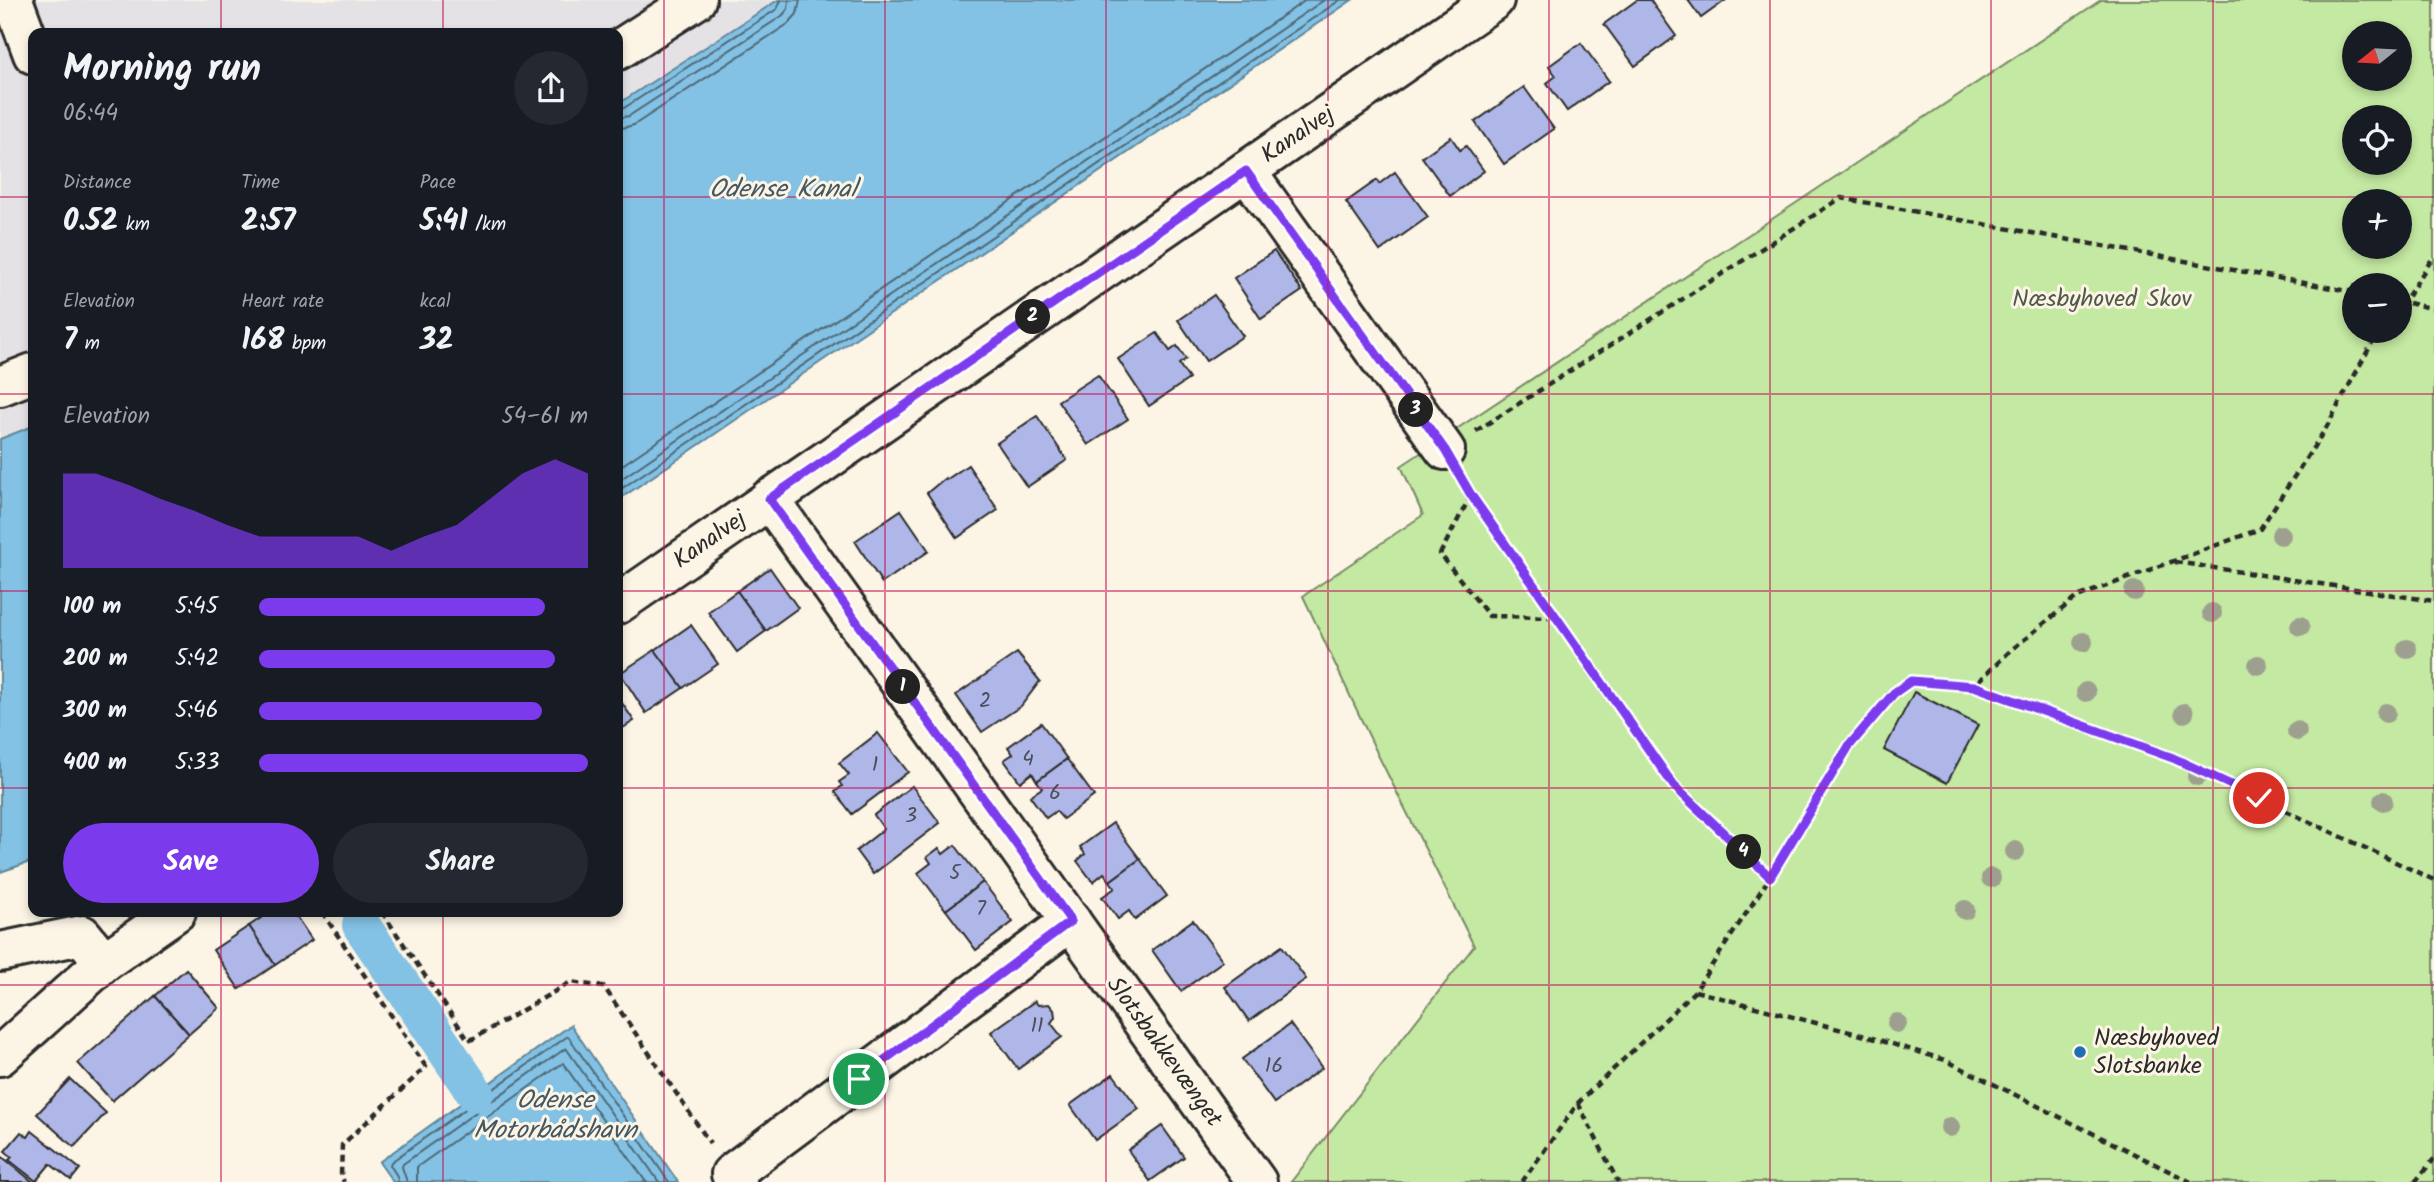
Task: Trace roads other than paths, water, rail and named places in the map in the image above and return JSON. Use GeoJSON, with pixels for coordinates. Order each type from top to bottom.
{"type":"FeatureCollection","features":[{"type":"Feature","properties":{"kind":"street"},"geometry":{"type":"LineString","coordinates":[[13,0],[28,40]]}},
{"type":"Feature","properties":{"kind":"street"},"geometry":{"type":"LineString","coordinates":[[623,47],[696,0]]}},
{"type":"Feature","properties":{"kind":"street","name":"Kanalvej"},"geometry":{"type":"LineString","coordinates":[[623,601],[1494,0]]}},
{"type":"Feature","properties":{"kind":"street"},"geometry":{"type":"LineString","coordinates":[[1246,171],[1445,450]]}},
{"type":"Feature","properties":{"kind":"street"},"geometry":{"type":"LineString","coordinates":[[0,386],[28,375]]}},
{"type":"Feature","properties":{"kind":"street","name":"Slotsbakkevænget"},"geometry":{"type":"LineString","coordinates":[[769,499],[1257,1182]]}},
{"type":"Feature","properties":{"kind":"street"},"geometry":{"type":"LineString","coordinates":[[0,1055],[104,962],[169,917]]}},
{"type":"Feature","properties":{"kind":"street"},"geometry":{"type":"LineString","coordinates":[[734,1178],[1071,921]]}},
{"type":"Feature","properties":{"kind":"street"},"geometry":{"type":"LineString","coordinates":[[0,952],[82,935],[104,962]]}},
{"type":"Feature","properties":{"kind":"water","name":"Odense Kanal"},"geometry":{"type":"Polygon","coordinates":[[[778,0],[1352,0],[623,497],[623,101],[778,0]]]}},
{"type":"Feature","properties":{"kind":"water"},"geometry":{"type":"Polygon","coordinates":[[[28,428],[28,863],[0,872],[0,439],[28,428]]]}},
{"type":"Feature","properties":{"kind":"water","name":"Odense Motorbådshavn"},"geometry":{"type":"Polygon","coordinates":[[[571,1025],[678,1182],[393,1182],[379,1162],[571,1025]]]}},
{"type":"Feature","properties":{"kind":"waterway"},"geometry":{"type":"LineString","coordinates":[[361,925],[475,1093]]}},
{"type":"Feature","properties":{"kind":"place","name":"Næsbyhoved Slotsbanke"},"geometry":{"type":"Point","coordinates":[2080,1052]}},
{"type":"Feature","properties":{"kind":"park label","name":"Næsbyhoved Skov"},"geometry":{"type":"Point","coordinates":[2102,299]}}]}
